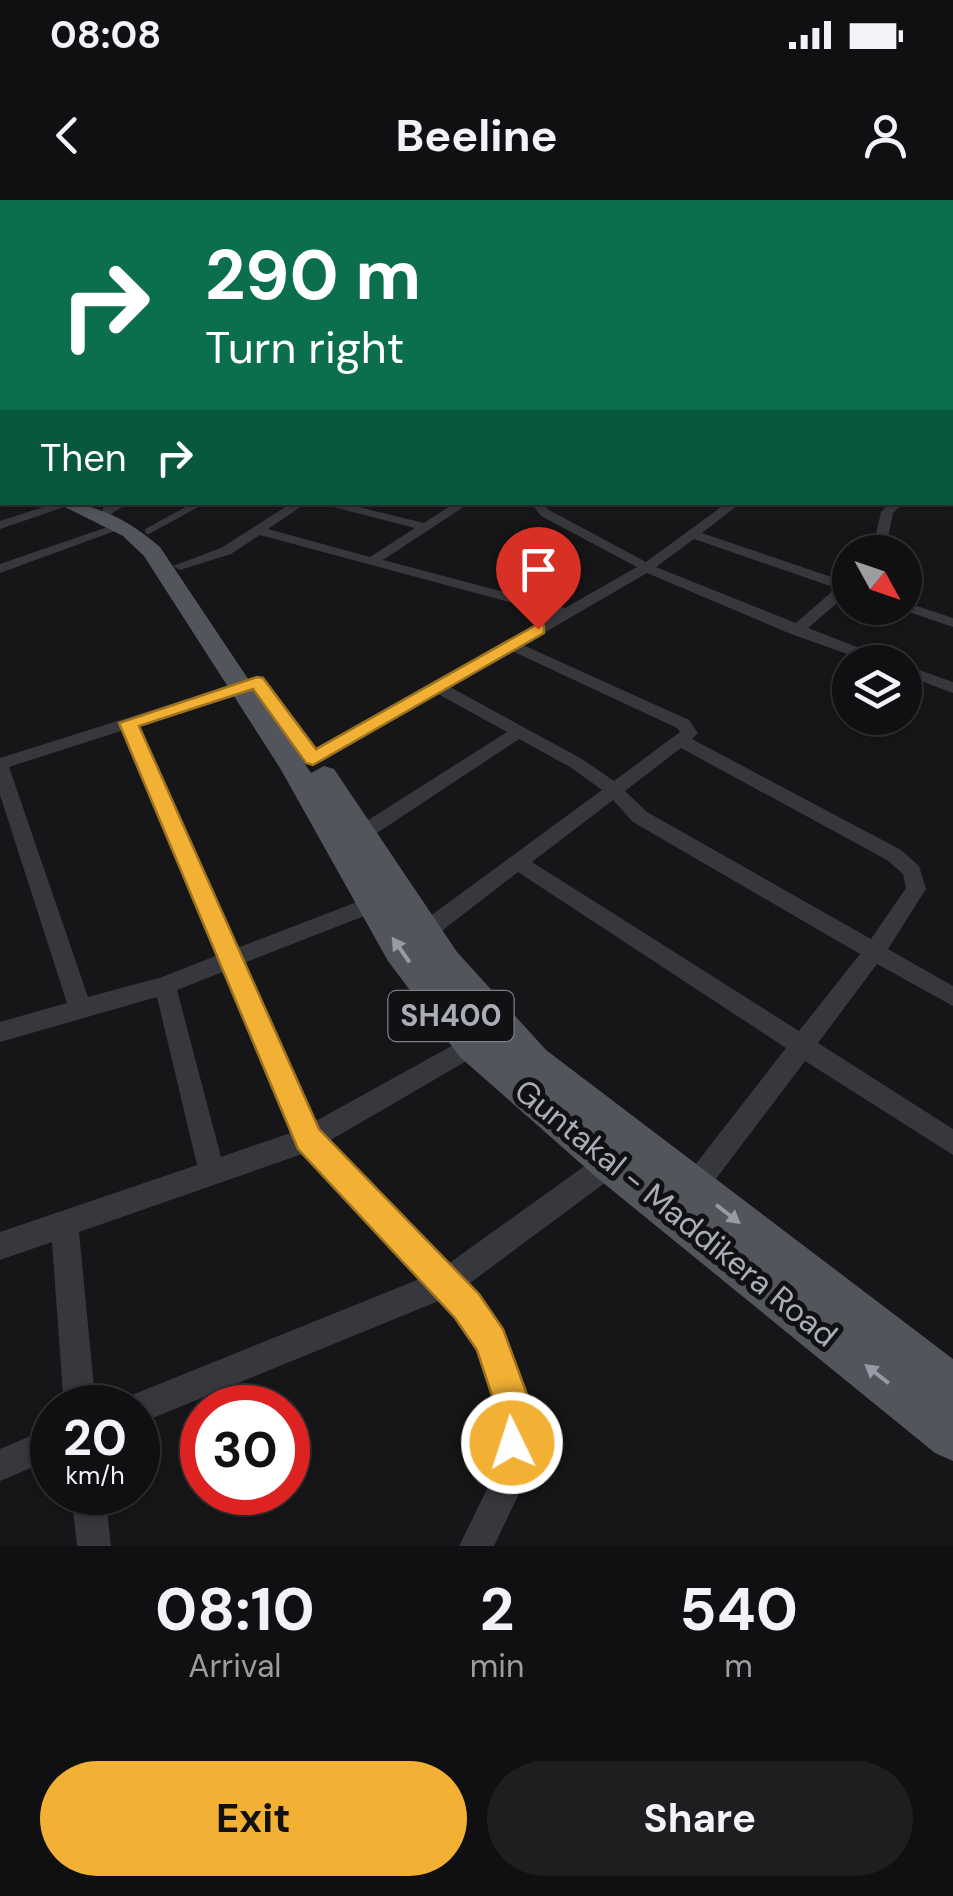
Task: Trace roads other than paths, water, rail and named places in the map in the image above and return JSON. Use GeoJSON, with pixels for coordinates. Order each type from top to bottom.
{"type":"FeatureCollection","features":[{"type":"Feature","properties":{"kind":"main road","name":"Guntakal - Maddikera Road"},"geometry":{"type":"LineString","coordinates":[[74,505],[117,515],[180,566],[370,905],[474,1045],[624,1152],[694,1187],[953,1392]]}},
{"type":"Feature","properties":{"kind":"main road","name":"Guntakal - Maddikera Road"},"geometry":{"type":"LineString","coordinates":[[117,515],[152,552],[247,685],[313,759],[422,934],[494,1026],[624,1152],[953,1435]]}},
{"type":"Feature","properties":{"kind":"street"},"geometry":{"type":"LineString","coordinates":[[0,524],[60,505]]}},
{"type":"Feature","properties":{"kind":"street"},"geometry":{"type":"LineString","coordinates":[[180,566],[226,551],[298,505]]}},
{"type":"Feature","properties":{"kind":"street"},"geometry":{"type":"LineString","coordinates":[[333,505],[422,526]]}},
{"type":"Feature","properties":{"kind":"street"},"geometry":{"type":"LineString","coordinates":[[370,562],[459,505]]}},
{"type":"Feature","properties":{"kind":"street"},"geometry":{"type":"LineString","coordinates":[[541,505],[546,513],[647,567],[835,645]]}},
{"type":"Feature","properties":{"kind":"street"},"geometry":{"type":"LineString","coordinates":[[313,759],[647,567],[732,505]]}},
{"type":"Feature","properties":{"kind":"street"},"geometry":{"type":"LineString","coordinates":[[882,535],[887,512],[895,505]]}},
{"type":"Feature","properties":{"kind":"street"},"geometry":{"type":"LineString","coordinates":[[0,568],[117,515]]}},
{"type":"Feature","properties":{"kind":"street"},"geometry":{"type":"LineString","coordinates":[[260,530],[566,613]]}},
{"type":"Feature","properties":{"kind":"street"},"geometry":{"type":"LineString","coordinates":[[692,534],[832,579]]}},
{"type":"Feature","properties":{"kind":"street"},"geometry":{"type":"LineString","coordinates":[[796,631],[832,600]]}},
{"type":"Feature","properties":{"kind":"street"},"geometry":{"type":"LineString","coordinates":[[922,612],[953,623]]}},
{"type":"Feature","properties":{"kind":"street"},"geometry":{"type":"LineString","coordinates":[[422,934],[690,733],[684,724],[511,645]]}},
{"type":"Feature","properties":{"kind":"street"},"geometry":{"type":"LineString","coordinates":[[922,676],[953,688]]}},
{"type":"Feature","properties":{"kind":"street"},"geometry":{"type":"LineString","coordinates":[[80,1008],[0,765],[247,685]]}},
{"type":"Feature","properties":{"kind":"street"},"geometry":{"type":"LineString","coordinates":[[439,688],[520,731],[614,790],[640,817],[953,997]]}},
{"type":"Feature","properties":{"kind":"street"},"geometry":{"type":"LineString","coordinates":[[128,723],[309,1139],[446,1283],[491,1341],[514,1408],[510,1477],[476,1546]]}},
{"type":"Feature","properties":{"kind":"street"},"geometry":{"type":"LineString","coordinates":[[360,834],[520,731]]}},
{"type":"Feature","properties":{"kind":"street"},"geometry":{"type":"LineString","coordinates":[[682,741],[894,855],[912,871],[916,889],[874,952],[694,1187]]}},
{"type":"Feature","properties":{"kind":"street"},"geometry":{"type":"LineString","coordinates":[[520,864],[953,1143]]}},
{"type":"Feature","properties":{"kind":"street"},"geometry":{"type":"LineString","coordinates":[[0,1032],[165,985],[370,905]]}},
{"type":"Feature","properties":{"kind":"street"},"geometry":{"type":"LineString","coordinates":[[165,985],[212,1174]]}},
{"type":"Feature","properties":{"kind":"street"},"geometry":{"type":"LineString","coordinates":[[0,1246],[309,1139],[474,1045]]}},
{"type":"Feature","properties":{"kind":"street"},"geometry":{"type":"LineString","coordinates":[[160,1399],[446,1283],[624,1152]]}},
{"type":"Feature","properties":{"kind":"street"},"geometry":{"type":"LineString","coordinates":[[65,1226],[78,1385]]}},
{"type":"Feature","properties":{"kind":"street"},"geometry":{"type":"LineString","coordinates":[[0,1465],[30,1452]]}},
{"type":"Feature","properties":{"kind":"street"},"geometry":{"type":"LineString","coordinates":[[91,1515],[94,1546]]}},
{"type":"Feature","properties":{"kind":"lane"},"geometry":{"type":"LineString","coordinates":[[117,515],[182,505]]}}]}
